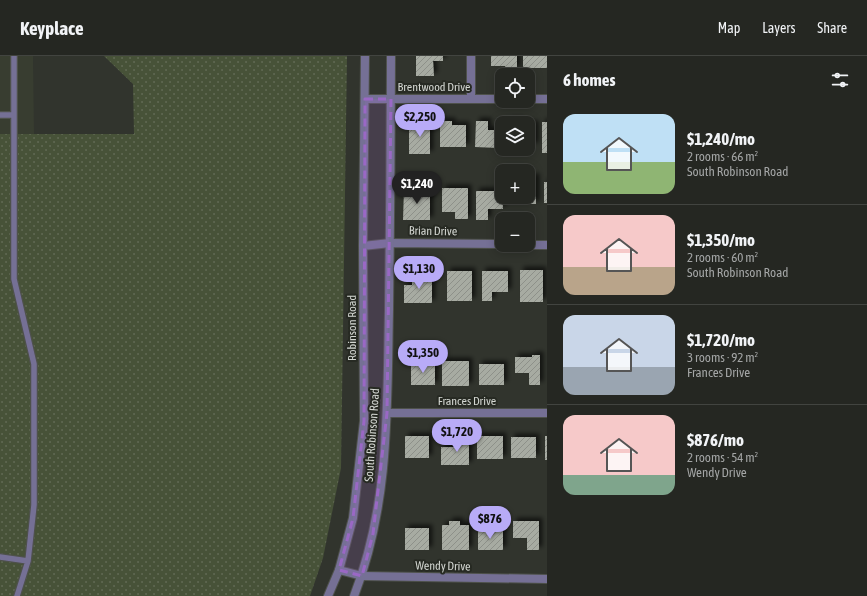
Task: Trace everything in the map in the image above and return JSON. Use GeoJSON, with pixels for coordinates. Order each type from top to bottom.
{"type":"FeatureCollection","features":[{"type":"Feature","properties":{"kind":"street","name":"Robinson Road"},"geometry":{"type":"LineString","coordinates":[[328,596],[339,570],[353,518],[364,422],[363,246],[365,56]]}},
{"type":"Feature","properties":{"kind":"street","name":"South Robinson Road"},"geometry":{"type":"LineString","coordinates":[[354,596],[362,576],[374,534],[386,442],[390,243],[391,56]]}},
{"type":"Feature","properties":{"kind":"street"},"geometry":{"type":"LineString","coordinates":[[471,99],[472,56]]}},
{"type":"Feature","properties":{"kind":"street","name":"Brentwood Drive"},"geometry":{"type":"LineString","coordinates":[[365,99],[495,99]]}},
{"type":"Feature","properties":{"kind":"street"},"geometry":{"type":"LineString","coordinates":[[535,99],[547,99]]}},
{"type":"Feature","properties":{"kind":"street","name":"Brian Drive"},"geometry":{"type":"LineString","coordinates":[[363,246],[390,243],[495,244]]}},
{"type":"Feature","properties":{"kind":"street"},"geometry":{"type":"LineString","coordinates":[[535,245],[547,245]]}},
{"type":"Feature","properties":{"kind":"street","name":"Frances Drive"},"geometry":{"type":"LineString","coordinates":[[387,413],[547,413]]}},
{"type":"Feature","properties":{"kind":"street","name":"Wendy Drive"},"geometry":{"type":"LineString","coordinates":[[339,570],[362,576],[547,579]]}},
{"type":"Feature","properties":{"kind":"lane"},"geometry":{"type":"LineString","coordinates":[[14,56],[14,280],[34,364],[34,505],[28,561],[17,596]]}},
{"type":"Feature","properties":{"kind":"lane"},"geometry":{"type":"LineString","coordinates":[[0,115],[14,115]]}},
{"type":"Feature","properties":{"kind":"lane"},"geometry":{"type":"LineString","coordinates":[[0,557],[28,561]]}},
{"type":"Feature","properties":{"kind":"highlighted area"},"geometry":{"type":"Polygon","coordinates":[[[365,99],[391,99],[387,413],[373,534],[362,576],[339,570],[353,518],[364,421],[365,99]]]}},
{"type":"Feature","properties":{"kind":"shaded area"},"geometry":{"type":"Polygon","coordinates":[[[0,56],[33,56],[34,134],[0,134],[0,56]]]}},
{"type":"Feature","properties":{"kind":"green space"},"geometry":{"type":"Polygon","coordinates":[[[104,56],[347,56],[341,468],[323,558],[310,596],[0,596],[0,134],[134,134],[133,84],[104,56]]]}},
{"type":"Feature","properties":{"kind":"building"},"geometry":{"type":"Polygon","coordinates":[[[416,56],[443,56],[443,61],[433,61],[434,76],[416,76],[416,56]]]}},
{"type":"Feature","properties":{"kind":"building"},"geometry":{"type":"Polygon","coordinates":[[[491,56],[517,56],[517,68],[491,66],[491,56]]]}},
{"type":"Feature","properties":{"kind":"building"},"geometry":{"type":"Polygon","coordinates":[[[523,56],[547,56],[547,68],[523,68],[523,56]]]}},
{"type":"Feature","properties":{"kind":"building"},"geometry":{"type":"Polygon","coordinates":[[[409,121],[430,121],[430,154],[409,154],[409,121]]]}},
{"type":"Feature","properties":{"kind":"building"},"geometry":{"type":"Polygon","coordinates":[[[440,121],[452,121],[452,125],[466,125],[466,147],[440,147],[440,121]]]}},
{"type":"Feature","properties":{"kind":"building"},"geometry":{"type":"Polygon","coordinates":[[[476,121],[488,121],[488,130],[495,130],[495,148],[475,147],[476,121]]]}},
{"type":"Feature","properties":{"kind":"building"},"geometry":{"type":"Polygon","coordinates":[[[542,122],[547,122],[547,153],[542,153],[542,122]]]}},
{"type":"Feature","properties":{"kind":"building"},"geometry":{"type":"Polygon","coordinates":[[[535,177],[536,177],[535,204],[535,177]]]}},
{"type":"Feature","properties":{"kind":"building"},"geometry":{"type":"Polygon","coordinates":[[[544,182],[547,182],[547,203],[544,203],[544,182]]]}},
{"type":"Feature","properties":{"kind":"building"},"geometry":{"type":"Polygon","coordinates":[[[442,188],[468,188],[468,219],[455,219],[455,212],[442,212],[442,188]]]}},
{"type":"Feature","properties":{"kind":"building"},"geometry":{"type":"Polygon","coordinates":[[[404,189],[430,190],[430,220],[403,220],[404,189]]]}},
{"type":"Feature","properties":{"kind":"building"},"geometry":{"type":"Polygon","coordinates":[[[476,191],[495,191],[495,204],[503,204],[503,209],[488,209],[488,220],[476,220],[476,191]]]}},
{"type":"Feature","properties":{"kind":"building"},"geometry":{"type":"Polygon","coordinates":[[[520,270],[543,270],[543,302],[520,302],[520,270]]]}},
{"type":"Feature","properties":{"kind":"building"},"geometry":{"type":"Polygon","coordinates":[[[447,271],[472,271],[472,301],[447,301],[447,271]]]}},
{"type":"Feature","properties":{"kind":"building"},"geometry":{"type":"Polygon","coordinates":[[[482,271],[508,271],[508,292],[492,292],[492,301],[482,301],[482,271]]]}},
{"type":"Feature","properties":{"kind":"building"},"geometry":{"type":"Polygon","coordinates":[[[412,274],[432,274],[432,303],[404,303],[404,285],[412,285],[412,274]]]}},
{"type":"Feature","properties":{"kind":"building"},"geometry":{"type":"Polygon","coordinates":[[[532,355],[540,355],[540,385],[529,385],[529,373],[515,373],[515,357],[532,357],[532,355]]]}},
{"type":"Feature","properties":{"kind":"building"},"geometry":{"type":"Polygon","coordinates":[[[442,361],[469,361],[469,386],[442,386],[442,361]]]}},
{"type":"Feature","properties":{"kind":"building"},"geometry":{"type":"Polygon","coordinates":[[[411,363],[435,363],[435,385],[411,385],[411,363]]]}},
{"type":"Feature","properties":{"kind":"building"},"geometry":{"type":"Polygon","coordinates":[[[479,364],[504,364],[504,385],[479,385],[479,364]]]}},
{"type":"Feature","properties":{"kind":"building"},"geometry":{"type":"Polygon","coordinates":[[[405,436],[429,436],[429,458],[405,458],[405,436]]]}},
{"type":"Feature","properties":{"kind":"building"},"geometry":{"type":"Polygon","coordinates":[[[457,436],[469,436],[469,465],[441,465],[441,447],[457,447],[457,436]]]}},
{"type":"Feature","properties":{"kind":"building"},"geometry":{"type":"Polygon","coordinates":[[[477,436],[503,436],[503,459],[477,459],[477,436]]]}},
{"type":"Feature","properties":{"kind":"building"},"geometry":{"type":"Polygon","coordinates":[[[545,436],[547,436],[547,460],[545,460],[545,436]]]}},
{"type":"Feature","properties":{"kind":"building"},"geometry":{"type":"Polygon","coordinates":[[[511,437],[536,437],[536,458],[511,458],[511,437]]]}},
{"type":"Feature","properties":{"kind":"building"},"geometry":{"type":"Polygon","coordinates":[[[449,521],[460,521],[460,525],[469,525],[469,550],[442,550],[442,525],[449,525],[449,521]]]}},
{"type":"Feature","properties":{"kind":"building"},"geometry":{"type":"Polygon","coordinates":[[[513,521],[539,521],[539,550],[527,550],[527,538],[513,538],[513,521]]]}},
{"type":"Feature","properties":{"kind":"building"},"geometry":{"type":"Polygon","coordinates":[[[405,528],[429,528],[429,550],[405,550],[405,528]]]}},
{"type":"Feature","properties":{"kind":"building"},"geometry":{"type":"Polygon","coordinates":[[[478,529],[503,529],[503,550],[478,550],[478,529]]]}}]}
